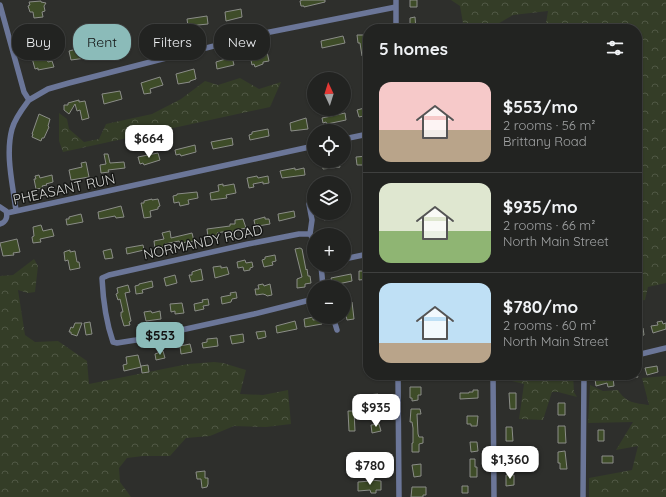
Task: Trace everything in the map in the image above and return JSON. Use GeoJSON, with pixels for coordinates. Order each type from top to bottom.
{"type":"FeatureCollection","features":[{"type":"Feature","properties":{"kind":"street"},"geometry":{"type":"LineString","coordinates":[[396,0],[396,24]]}},
{"type":"Feature","properties":{"kind":"street"},"geometry":{"type":"LineString","coordinates":[[0,5],[24,92],[29,100]]}},
{"type":"Feature","properties":{"kind":"street"},"geometry":{"type":"LineString","coordinates":[[16,211],[10,162],[12,128],[29,100],[48,89],[270,32],[396,7]]}},
{"type":"Feature","properties":{"kind":"street"},"geometry":{"type":"LineString","coordinates":[[351,138],[363,135]]}},
{"type":"Feature","properties":{"kind":"street","name":"PHEASANT RUN"},"geometry":{"type":"LineString","coordinates":[[7,213],[307,148]]}},
{"type":"Feature","properties":{"kind":"street","name":"PHEASANT RUN"},"geometry":{"type":"LineString","coordinates":[[0,207],[4,208],[7,213],[6,219],[0,224]]}},
{"type":"Feature","properties":{"kind":"street","name":"NORMANDY ROAD"},"geometry":{"type":"LineString","coordinates":[[307,234],[299,234],[248,244],[109,275],[102,278],[109,328],[113,342],[117,343],[254,314],[307,301]]}},
{"type":"Feature","properties":{"kind":"street"},"geometry":{"type":"LineString","coordinates":[[351,258],[363,255]]}},
{"type":"Feature","properties":{"kind":"street"},"geometry":{"type":"LineString","coordinates":[[335,324],[337,330]]}},
{"type":"Feature","properties":{"kind":"street"},"geometry":{"type":"LineString","coordinates":[[642,354],[666,348]]}},
{"type":"Feature","properties":{"kind":"street"},"geometry":{"type":"LineString","coordinates":[[398,380],[399,497]]}},
{"type":"Feature","properties":{"kind":"street"},"geometry":{"type":"LineString","coordinates":[[493,380],[494,497]]}},
{"type":"Feature","properties":{"kind":"street"},"geometry":{"type":"LineString","coordinates":[[583,497],[584,380]]}},
{"type":"Feature","properties":{"kind":"green space"},"geometry":{"type":"Polygon","coordinates":[[[451,0],[666,0],[666,283],[648,287],[645,300],[642,300],[642,24],[546,24],[548,11],[513,15],[498,24],[463,24],[460,6],[451,0]]]}},
{"type":"Feature","properties":{"kind":"green space"},"geometry":{"type":"Polygon","coordinates":[[[240,78],[259,89],[281,82],[270,107],[63,152],[59,141],[59,113],[67,119],[69,129],[84,142],[99,139],[106,124],[152,114],[181,99],[205,81],[218,85],[240,78]]]}},
{"type":"Feature","properties":{"kind":"green space"},"geometry":{"type":"Polygon","coordinates":[[[34,259],[38,266],[35,292],[28,293],[18,290],[25,335],[35,342],[58,341],[87,361],[89,384],[188,364],[214,362],[223,363],[246,370],[240,394],[263,395],[288,390],[291,424],[266,427],[234,426],[210,436],[186,438],[170,456],[143,456],[127,458],[119,468],[120,482],[131,497],[0,497],[0,276],[13,275],[34,259]]]}},
{"type":"Feature","properties":{"kind":"green space"},"geometry":{"type":"Polygon","coordinates":[[[666,376],[666,497],[589,497],[589,478],[632,470],[638,446],[616,450],[633,422],[588,423],[590,385],[603,391],[618,390],[624,398],[628,400],[635,403],[649,405],[642,378],[666,376]]]}},
{"type":"Feature","properties":{"kind":"green space"},"geometry":{"type":"Polygon","coordinates":[[[508,380],[573,380],[574,392],[577,397],[552,392],[543,420],[519,419],[524,384],[508,380]]]}},
{"type":"Feature","properties":{"kind":"building"},"geometry":{"type":"Polygon","coordinates":[[[325,0],[325,2],[304,7],[301,6],[300,1],[325,0]]]}},
{"type":"Feature","properties":{"kind":"building"},"geometry":{"type":"Polygon","coordinates":[[[410,0],[417,0],[417,7],[410,7],[410,0]]]}},
{"type":"Feature","properties":{"kind":"building"},"geometry":{"type":"Polygon","coordinates":[[[41,1],[46,3],[44,6],[45,11],[42,12],[43,17],[34,18],[33,12],[30,12],[28,6],[30,5],[29,2],[41,1]]]}},
{"type":"Feature","properties":{"kind":"building"},"geometry":{"type":"Polygon","coordinates":[[[241,9],[242,17],[226,21],[225,12],[241,9]]]}},
{"type":"Feature","properties":{"kind":"building"},"geometry":{"type":"Polygon","coordinates":[[[207,16],[208,24],[188,24],[187,19],[207,16]]]}},
{"type":"Feature","properties":{"kind":"building"},"geometry":{"type":"Polygon","coordinates":[[[415,17],[416,24],[410,24],[410,18],[415,17]]]}},
{"type":"Feature","properties":{"kind":"building"},"geometry":{"type":"Polygon","coordinates":[[[357,35],[363,35],[363,56],[360,43],[358,43],[357,35]]]}},
{"type":"Feature","properties":{"kind":"building"},"geometry":{"type":"Polygon","coordinates":[[[343,36],[345,43],[322,48],[321,41],[343,36]]]}},
{"type":"Feature","properties":{"kind":"building"},"geometry":{"type":"Polygon","coordinates":[[[73,50],[73,60],[71,60],[69,51],[73,50]]]}},
{"type":"Feature","properties":{"kind":"building"},"geometry":{"type":"Polygon","coordinates":[[[33,60],[47,60],[48,62],[52,61],[54,67],[38,70],[38,68],[35,69],[33,60]]]}},
{"type":"Feature","properties":{"kind":"building"},"geometry":{"type":"Polygon","coordinates":[[[222,60],[233,60],[234,65],[217,69],[216,62],[222,60]]]}},
{"type":"Feature","properties":{"kind":"building"},"geometry":{"type":"Polygon","coordinates":[[[251,60],[269,61],[263,62],[263,64],[255,67],[254,64],[252,65],[251,60]]]}},
{"type":"Feature","properties":{"kind":"building"},"geometry":{"type":"Polygon","coordinates":[[[194,69],[196,79],[190,82],[178,84],[176,74],[194,69]]]}},
{"type":"Feature","properties":{"kind":"building"},"geometry":{"type":"Polygon","coordinates":[[[160,77],[163,85],[150,89],[151,93],[144,94],[141,83],[160,77]]]}},
{"type":"Feature","properties":{"kind":"building"},"geometry":{"type":"Polygon","coordinates":[[[120,91],[122,99],[104,104],[102,94],[120,91]]]}},
{"type":"Feature","properties":{"kind":"building"},"geometry":{"type":"Polygon","coordinates":[[[79,100],[79,102],[85,101],[89,118],[82,120],[80,110],[77,111],[75,104],[69,114],[64,110],[64,105],[68,105],[68,103],[79,100]]]}},
{"type":"Feature","properties":{"kind":"building"},"geometry":{"type":"Polygon","coordinates":[[[363,108],[363,116],[359,117],[357,110],[363,108]]]}},
{"type":"Feature","properties":{"kind":"building"},"geometry":{"type":"Polygon","coordinates":[[[39,114],[50,119],[49,127],[41,141],[32,137],[39,114]]]}},
{"type":"Feature","properties":{"kind":"building"},"geometry":{"type":"Polygon","coordinates":[[[331,116],[345,116],[346,120],[327,124],[326,122],[323,123],[322,118],[331,116]]]}},
{"type":"Feature","properties":{"kind":"building"},"geometry":{"type":"Polygon","coordinates":[[[306,118],[307,129],[291,131],[290,123],[306,118]]]}},
{"type":"Feature","properties":{"kind":"building"},"geometry":{"type":"Polygon","coordinates":[[[268,129],[269,136],[250,140],[249,135],[252,134],[252,132],[268,129]]]}},
{"type":"Feature","properties":{"kind":"building"},"geometry":{"type":"Polygon","coordinates":[[[232,138],[233,145],[213,149],[211,142],[232,138]]]}},
{"type":"Feature","properties":{"kind":"building"},"geometry":{"type":"Polygon","coordinates":[[[195,145],[196,152],[181,156],[180,154],[176,155],[175,150],[195,145]]]}},
{"type":"Feature","properties":{"kind":"building"},"geometry":{"type":"Polygon","coordinates":[[[158,153],[160,160],[144,165],[143,163],[140,164],[138,157],[158,153]]]}},
{"type":"Feature","properties":{"kind":"building"},"geometry":{"type":"Polygon","coordinates":[[[104,154],[108,154],[110,163],[124,162],[125,168],[108,170],[109,172],[101,173],[100,165],[106,164],[104,154]]]}},
{"type":"Feature","properties":{"kind":"building"},"geometry":{"type":"Polygon","coordinates":[[[363,156],[363,165],[357,165],[356,157],[363,156]]]}},
{"type":"Feature","properties":{"kind":"building"},"geometry":{"type":"Polygon","coordinates":[[[86,162],[89,177],[71,180],[69,170],[82,167],[81,163],[86,162]]]}},
{"type":"Feature","properties":{"kind":"building"},"geometry":{"type":"Polygon","coordinates":[[[295,168],[295,170],[304,168],[305,175],[282,178],[280,171],[295,168]]]}},
{"type":"Feature","properties":{"kind":"building"},"geometry":{"type":"Polygon","coordinates":[[[39,175],[40,178],[52,175],[53,182],[42,186],[43,188],[36,189],[34,179],[36,179],[35,176],[39,175]]]}},
{"type":"Feature","properties":{"kind":"building"},"geometry":{"type":"Polygon","coordinates":[[[257,176],[258,178],[268,176],[269,183],[263,184],[263,182],[253,184],[254,187],[249,188],[247,178],[257,176]]]}},
{"type":"Feature","properties":{"kind":"building"},"geometry":{"type":"Polygon","coordinates":[[[223,184],[223,186],[234,184],[236,193],[226,195],[227,198],[211,200],[210,193],[219,191],[218,185],[223,184]]]}},
{"type":"Feature","properties":{"kind":"building"},"geometry":{"type":"Polygon","coordinates":[[[197,192],[198,198],[188,200],[189,204],[180,206],[179,202],[174,203],[173,196],[177,194],[197,192]]]}},
{"type":"Feature","properties":{"kind":"building"},"geometry":{"type":"Polygon","coordinates":[[[152,199],[158,199],[160,206],[158,209],[150,211],[151,217],[144,218],[141,203],[152,199]]]}},
{"type":"Feature","properties":{"kind":"building"},"geometry":{"type":"Polygon","coordinates":[[[121,206],[124,217],[116,218],[115,216],[99,219],[98,212],[121,206]]]}},
{"type":"Feature","properties":{"kind":"building"},"geometry":{"type":"Polygon","coordinates":[[[294,211],[295,217],[279,221],[278,214],[294,211]]]}},
{"type":"Feature","properties":{"kind":"building"},"geometry":{"type":"Polygon","coordinates":[[[81,214],[83,222],[67,225],[66,219],[81,214]]]}},
{"type":"Feature","properties":{"kind":"building"},"geometry":{"type":"Polygon","coordinates":[[[265,217],[265,219],[269,219],[270,224],[255,225],[254,220],[265,217]]]}},
{"type":"Feature","properties":{"kind":"building"},"geometry":{"type":"Polygon","coordinates":[[[243,219],[246,228],[241,229],[241,231],[222,232],[217,233],[218,235],[208,237],[207,229],[230,226],[230,224],[235,224],[235,220],[243,219]]]}},
{"type":"Feature","properties":{"kind":"building"},"geometry":{"type":"Polygon","coordinates":[[[41,225],[43,231],[52,229],[54,236],[40,239],[41,242],[33,243],[33,227],[41,225]]]}},
{"type":"Feature","properties":{"kind":"building"},"geometry":{"type":"Polygon","coordinates":[[[170,231],[171,238],[192,233],[194,241],[180,243],[179,241],[165,244],[165,246],[155,249],[154,241],[164,239],[162,233],[170,231]]]}},
{"type":"Feature","properties":{"kind":"building"},"geometry":{"type":"Polygon","coordinates":[[[17,239],[20,252],[13,253],[14,255],[3,256],[0,243],[17,239]]]}},
{"type":"Feature","properties":{"kind":"building"},"geometry":{"type":"Polygon","coordinates":[[[143,245],[144,250],[127,254],[126,248],[143,245]]]}},
{"type":"Feature","properties":{"kind":"building"},"geometry":{"type":"Polygon","coordinates":[[[111,249],[113,258],[105,259],[103,251],[111,249]]]}},
{"type":"Feature","properties":{"kind":"building"},"geometry":{"type":"Polygon","coordinates":[[[295,249],[302,249],[306,270],[307,269],[308,276],[310,276],[311,280],[307,280],[305,287],[297,288],[297,279],[302,277],[295,249]]]}},
{"type":"Feature","properties":{"kind":"building"},"geometry":{"type":"Polygon","coordinates":[[[70,250],[70,252],[75,251],[80,268],[70,270],[68,260],[65,261],[64,252],[70,250]]]}},
{"type":"Feature","properties":{"kind":"building"},"geometry":{"type":"Polygon","coordinates":[[[275,255],[276,261],[272,262],[273,265],[264,267],[262,260],[265,259],[265,257],[275,255]]]}},
{"type":"Feature","properties":{"kind":"building"},"geometry":{"type":"Polygon","coordinates":[[[245,260],[246,263],[252,262],[253,267],[250,268],[250,270],[244,271],[243,267],[238,268],[237,262],[245,260]]]}},
{"type":"Feature","properties":{"kind":"building"},"geometry":{"type":"Polygon","coordinates":[[[221,266],[221,268],[227,267],[229,274],[215,278],[213,267],[221,266]]]}},
{"type":"Feature","properties":{"kind":"building"},"geometry":{"type":"Polygon","coordinates":[[[201,269],[203,280],[191,282],[189,275],[192,275],[192,272],[201,269]]]}},
{"type":"Feature","properties":{"kind":"building"},"geometry":{"type":"Polygon","coordinates":[[[359,271],[363,271],[363,280],[359,280],[359,271]]]}},
{"type":"Feature","properties":{"kind":"building"},"geometry":{"type":"Polygon","coordinates":[[[351,274],[352,281],[332,280],[331,278],[351,274]]]}},
{"type":"Feature","properties":{"kind":"building"},"geometry":{"type":"Polygon","coordinates":[[[175,275],[177,283],[166,286],[164,278],[175,275]]]}},
{"type":"Feature","properties":{"kind":"building"},"geometry":{"type":"Polygon","coordinates":[[[152,281],[153,287],[142,290],[143,293],[136,294],[135,286],[152,281]]]}},
{"type":"Feature","properties":{"kind":"building"},"geometry":{"type":"Polygon","coordinates":[[[263,284],[264,286],[270,284],[272,295],[256,295],[255,289],[259,289],[258,285],[263,284]]]}},
{"type":"Feature","properties":{"kind":"building"},"geometry":{"type":"Polygon","coordinates":[[[128,285],[130,292],[125,293],[131,321],[129,322],[130,325],[124,326],[121,316],[121,312],[123,312],[120,299],[118,300],[116,294],[118,293],[117,288],[128,285]]]}},
{"type":"Feature","properties":{"kind":"building"},"geometry":{"type":"Polygon","coordinates":[[[236,292],[237,298],[232,299],[231,302],[222,304],[221,297],[231,295],[230,293],[236,292]]]}},
{"type":"Feature","properties":{"kind":"building"},"geometry":{"type":"Polygon","coordinates":[[[208,299],[209,305],[203,306],[204,309],[195,311],[194,304],[208,299]]]}},
{"type":"Feature","properties":{"kind":"building"},"geometry":{"type":"Polygon","coordinates":[[[351,302],[354,319],[351,319],[351,302]]]}},
{"type":"Feature","properties":{"kind":"building"},"geometry":{"type":"Polygon","coordinates":[[[182,303],[184,313],[175,314],[175,311],[171,312],[170,304],[182,303]]]}},
{"type":"Feature","properties":{"kind":"building"},"geometry":{"type":"Polygon","coordinates":[[[151,311],[152,313],[160,311],[161,319],[146,321],[144,312],[151,311]]]}},
{"type":"Feature","properties":{"kind":"building"},"geometry":{"type":"Polygon","coordinates":[[[307,318],[307,324],[322,324],[305,327],[304,319],[307,318]]]}},
{"type":"Feature","properties":{"kind":"building"},"geometry":{"type":"Polygon","coordinates":[[[295,321],[297,329],[277,333],[276,326],[295,321]]]}},
{"type":"Feature","properties":{"kind":"building"},"geometry":{"type":"Polygon","coordinates":[[[662,321],[663,324],[666,323],[666,329],[653,333],[651,326],[658,325],[657,322],[662,321]]]}},
{"type":"Feature","properties":{"kind":"building"},"geometry":{"type":"Polygon","coordinates":[[[90,322],[92,334],[86,335],[84,323],[90,322]]]}},
{"type":"Feature","properties":{"kind":"building"},"geometry":{"type":"Polygon","coordinates":[[[75,323],[82,323],[77,336],[69,332],[75,323]]]}},
{"type":"Feature","properties":{"kind":"building"},"geometry":{"type":"Polygon","coordinates":[[[642,328],[644,335],[642,336],[642,328]]]}},
{"type":"Feature","properties":{"kind":"building"},"geometry":{"type":"Polygon","coordinates":[[[265,331],[266,337],[258,339],[256,332],[265,331]]]}},
{"type":"Feature","properties":{"kind":"building"},"geometry":{"type":"Polygon","coordinates":[[[243,334],[244,342],[232,344],[230,336],[243,334]]]}},
{"type":"Feature","properties":{"kind":"building"},"geometry":{"type":"Polygon","coordinates":[[[217,338],[218,346],[203,348],[202,343],[207,342],[207,339],[217,338]]]}},
{"type":"Feature","properties":{"kind":"building"},"geometry":{"type":"Polygon","coordinates":[[[190,344],[192,352],[181,354],[180,346],[190,344]]]}},
{"type":"Feature","properties":{"kind":"building"},"geometry":{"type":"Polygon","coordinates":[[[163,351],[165,358],[156,360],[155,354],[163,351]]]}},
{"type":"Feature","properties":{"kind":"building"},"geometry":{"type":"Polygon","coordinates":[[[138,355],[141,367],[124,371],[123,365],[127,364],[126,357],[138,355]]]}},
{"type":"Feature","properties":{"kind":"building"},"geometry":{"type":"Polygon","coordinates":[[[148,365],[149,372],[142,373],[141,366],[148,365]]]}},
{"type":"Feature","properties":{"kind":"building"},"geometry":{"type":"Polygon","coordinates":[[[657,366],[658,372],[647,375],[645,368],[657,366]]]}},
{"type":"Feature","properties":{"kind":"building"},"geometry":{"type":"Polygon","coordinates":[[[595,380],[613,380],[614,386],[608,387],[607,383],[596,386],[595,380]]]}},
{"type":"Feature","properties":{"kind":"building"},"geometry":{"type":"Polygon","coordinates":[[[410,387],[421,387],[421,395],[418,395],[418,400],[412,401],[412,398],[410,398],[410,387]]]}},
{"type":"Feature","properties":{"kind":"building"},"geometry":{"type":"Polygon","coordinates":[[[473,390],[478,390],[478,398],[460,399],[460,393],[469,393],[473,392],[473,390]]]}},
{"type":"Feature","properties":{"kind":"building"},"geometry":{"type":"Polygon","coordinates":[[[509,393],[516,393],[516,409],[510,409],[509,393]]]}},
{"type":"Feature","properties":{"kind":"building"},"geometry":{"type":"Polygon","coordinates":[[[378,394],[379,401],[365,403],[365,398],[367,398],[367,395],[378,394]]]}},
{"type":"Feature","properties":{"kind":"building"},"geometry":{"type":"Polygon","coordinates":[[[558,403],[565,403],[565,415],[558,415],[558,403]]]}},
{"type":"Feature","properties":{"kind":"building"},"geometry":{"type":"Polygon","coordinates":[[[411,409],[420,409],[421,414],[417,414],[418,434],[419,437],[423,437],[423,443],[419,444],[419,452],[412,452],[413,428],[412,422],[410,422],[411,409]]]}},
{"type":"Feature","properties":{"kind":"building"},"geometry":{"type":"Polygon","coordinates":[[[348,411],[354,411],[355,431],[349,431],[348,411]]]}},
{"type":"Feature","properties":{"kind":"building"},"geometry":{"type":"Polygon","coordinates":[[[467,416],[478,416],[477,426],[467,424],[467,416]]]}},
{"type":"Feature","properties":{"kind":"building"},"geometry":{"type":"Polygon","coordinates":[[[379,424],[381,431],[372,433],[371,425],[379,424]]]}},
{"type":"Feature","properties":{"kind":"building"},"geometry":{"type":"Polygon","coordinates":[[[558,426],[565,426],[566,443],[558,443],[558,426]]]}},
{"type":"Feature","properties":{"kind":"building"},"geometry":{"type":"Polygon","coordinates":[[[506,427],[512,427],[513,441],[506,441],[506,427]]]}},
{"type":"Feature","properties":{"kind":"building"},"geometry":{"type":"Polygon","coordinates":[[[598,430],[604,430],[604,441],[598,441],[598,430]]]}},
{"type":"Feature","properties":{"kind":"building"},"geometry":{"type":"Polygon","coordinates":[[[470,442],[477,442],[478,451],[471,452],[470,442]]]}},
{"type":"Feature","properties":{"kind":"building"},"geometry":{"type":"Polygon","coordinates":[[[506,451],[514,451],[515,469],[509,469],[509,462],[506,462],[506,451]]]}},
{"type":"Feature","properties":{"kind":"building"},"geometry":{"type":"Polygon","coordinates":[[[565,451],[567,469],[560,469],[560,463],[558,463],[558,452],[565,451]]]}},
{"type":"Feature","properties":{"kind":"building"},"geometry":{"type":"Polygon","coordinates":[[[602,456],[613,456],[613,463],[602,463],[602,456]]]}},
{"type":"Feature","properties":{"kind":"building"},"geometry":{"type":"Polygon","coordinates":[[[470,459],[475,459],[477,477],[470,477],[470,459]]]}},
{"type":"Feature","properties":{"kind":"building"},"geometry":{"type":"Polygon","coordinates":[[[362,460],[378,460],[378,465],[376,465],[376,469],[368,469],[368,466],[362,465],[362,460]]]}},
{"type":"Feature","properties":{"kind":"building"},"geometry":{"type":"Polygon","coordinates":[[[421,464],[421,476],[414,477],[412,465],[421,464]]]}},
{"type":"Feature","properties":{"kind":"building"},"geometry":{"type":"Polygon","coordinates":[[[205,471],[205,478],[208,478],[208,484],[207,487],[202,488],[201,479],[197,479],[196,472],[205,471]]]}},
{"type":"Feature","properties":{"kind":"building"},"geometry":{"type":"Polygon","coordinates":[[[506,475],[514,475],[514,485],[506,486],[506,475]]]}},
{"type":"Feature","properties":{"kind":"building"},"geometry":{"type":"Polygon","coordinates":[[[371,480],[381,481],[381,490],[376,490],[376,493],[371,493],[370,490],[358,491],[358,482],[371,480]]]}},
{"type":"Feature","properties":{"kind":"building"},"geometry":{"type":"Polygon","coordinates":[[[462,486],[468,486],[468,493],[462,493],[462,486]]]}},
{"type":"Feature","properties":{"kind":"building"},"geometry":{"type":"Polygon","coordinates":[[[412,487],[426,487],[426,495],[423,495],[423,497],[411,497],[412,487]]]}}]}
